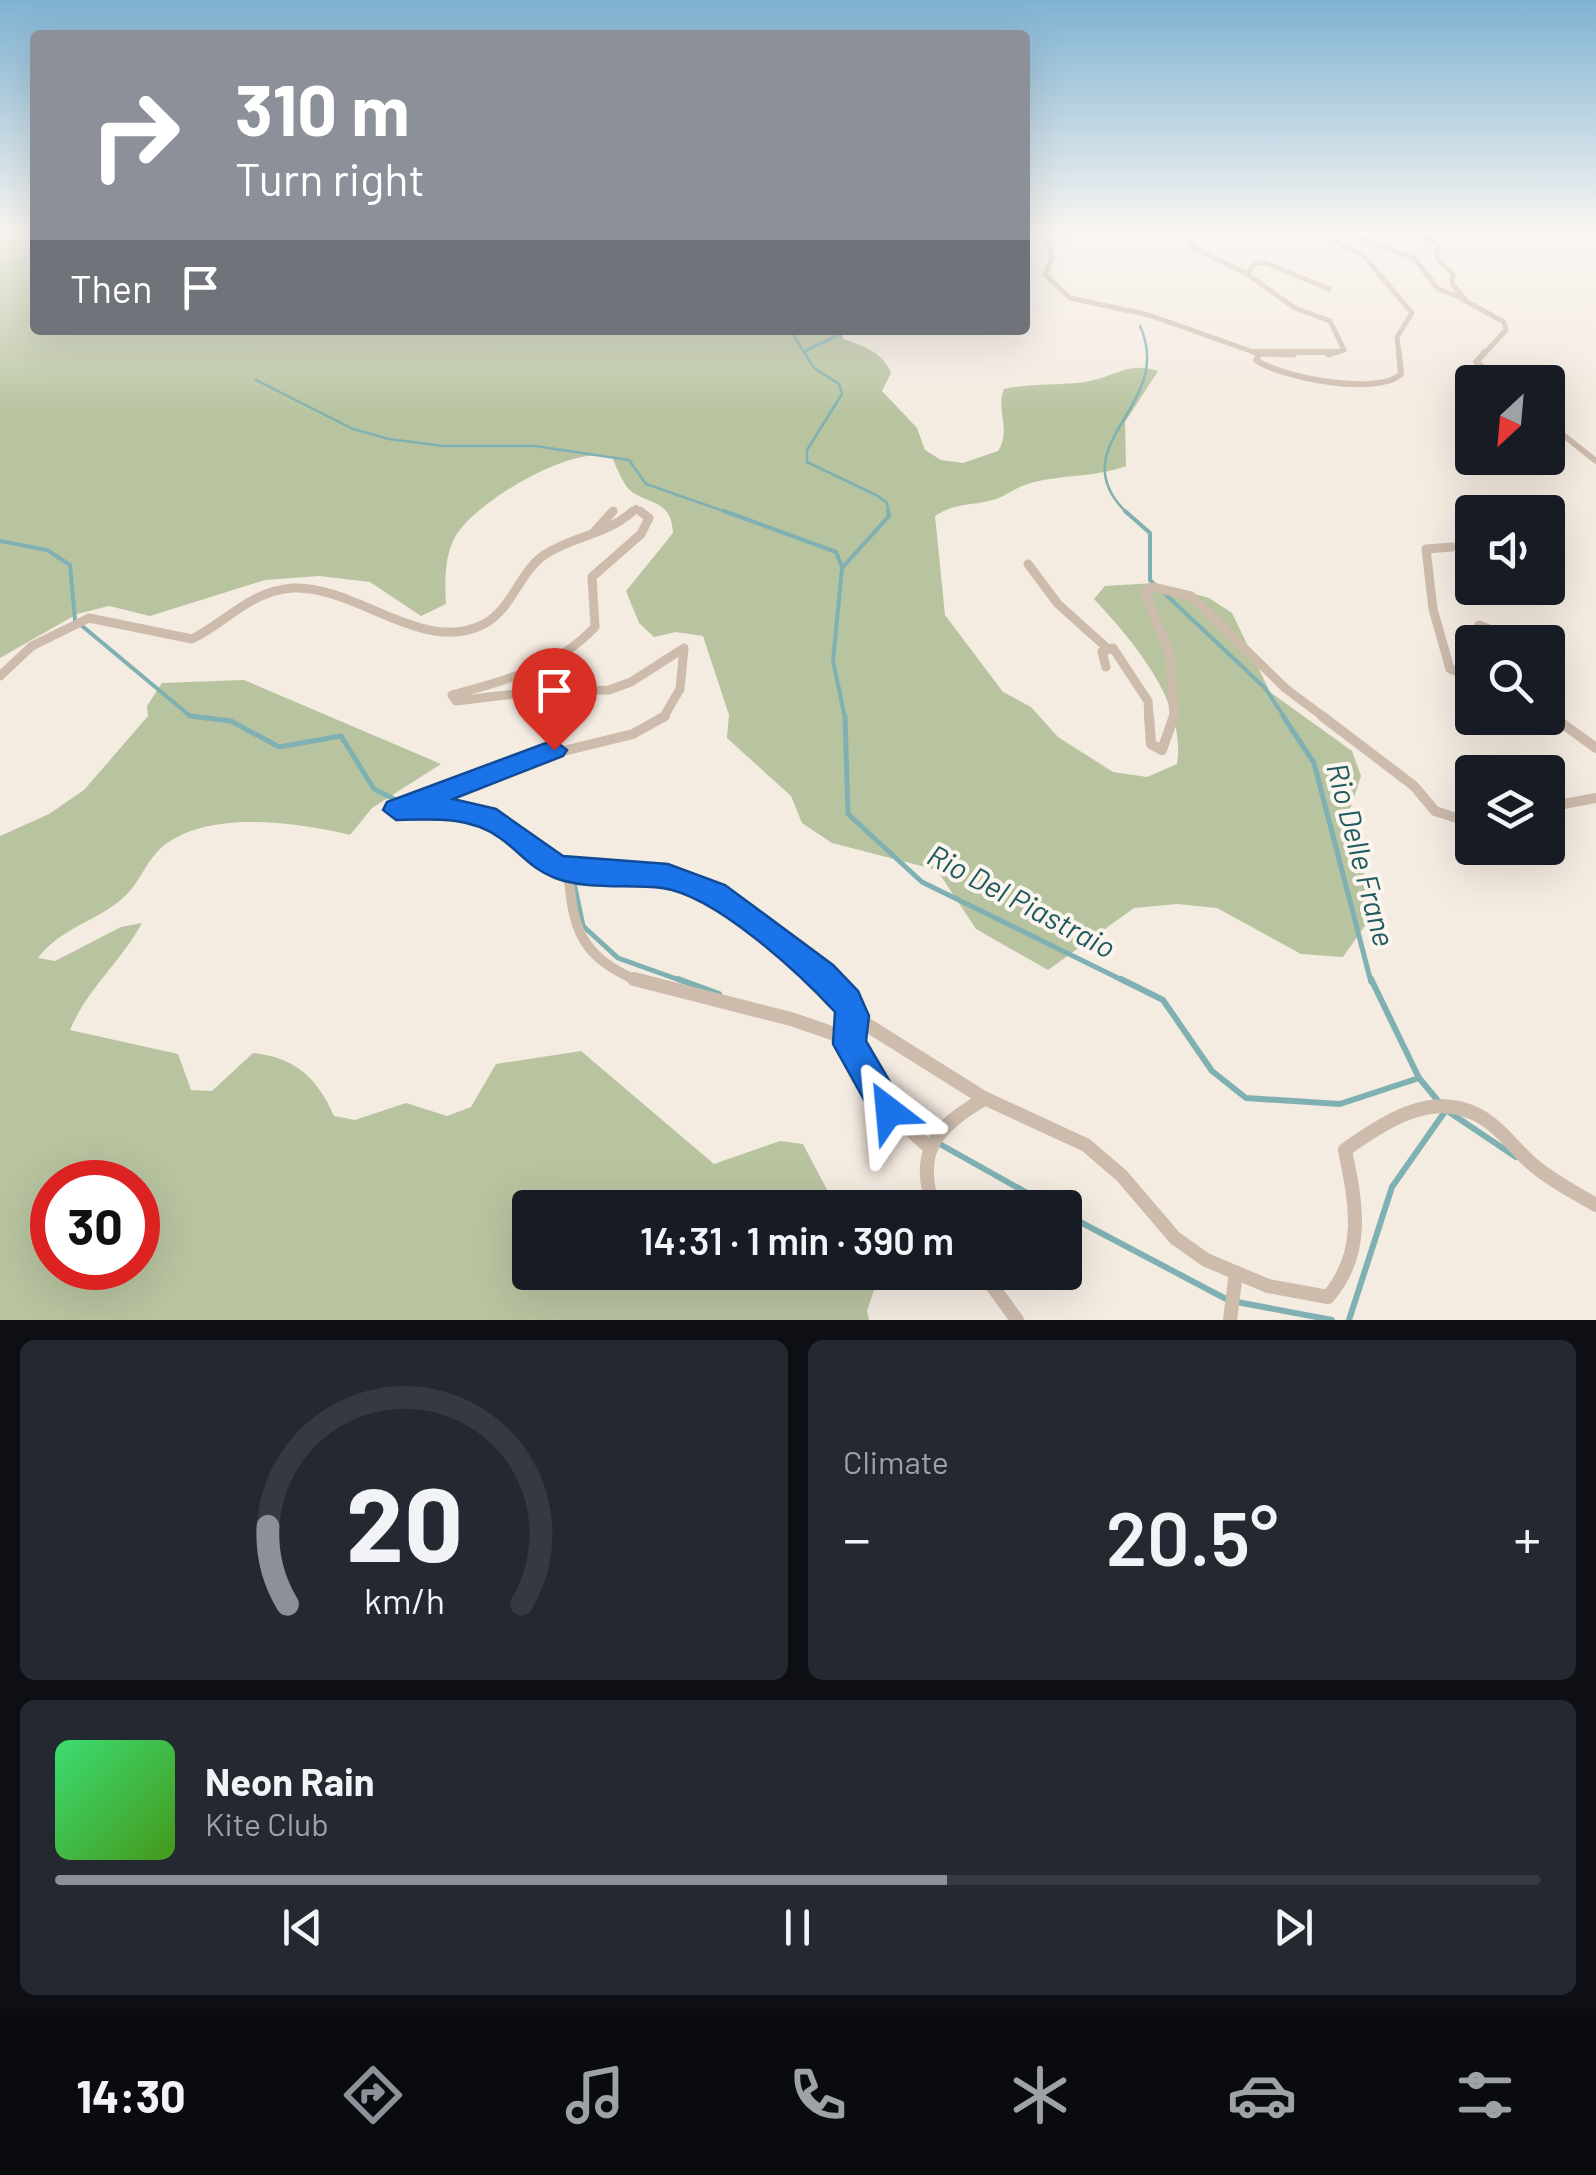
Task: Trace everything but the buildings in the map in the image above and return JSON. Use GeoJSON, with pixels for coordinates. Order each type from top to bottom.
{"type":"FeatureCollection","features":[{"type":"Feature","properties":{"kind":"street"},"geometry":{"type":"LineString","coordinates":[[1063,292],[1070,298],[1149,315],[1258,354],[1326,355],[1344,348],[1330,321],[1296,308],[1272,292]]}},
{"type":"Feature","properties":{"kind":"street"},"geometry":{"type":"LineString","coordinates":[[1258,354],[1258,364],[1276,371],[1392,383],[1401,374],[1396,337],[1412,315],[1389,292]]}},
{"type":"Feature","properties":{"kind":"street"},"geometry":{"type":"LineString","coordinates":[[1444,292],[1504,322],[1506,330],[1476,362],[1480,365]]}},
{"type":"Feature","properties":{"kind":"street"},"geometry":{"type":"LineString","coordinates":[[1457,292],[1462,299]]}},
{"type":"Feature","properties":{"kind":"street"},"geometry":{"type":"LineString","coordinates":[[1565,436],[1596,461]]}},
{"type":"Feature","properties":{"kind":"street"},"geometry":{"type":"LineString","coordinates":[[0,676],[32,646],[89,618],[192,639],[248,600],[286,590],[320,587],[421,626],[466,631],[500,614],[544,556],[618,525],[636,508],[650,518],[641,534],[592,577],[595,627],[584,641],[542,669],[452,695],[456,701],[468,701],[539,691],[609,690],[631,682],[684,648],[680,695],[672,709],[659,722],[636,733],[554,750],[396,810],[444,808],[486,816],[511,830],[545,862],[568,869],[668,876],[714,894],[822,975],[847,1002],[853,1016],[849,1039],[889,1111],[929,1147]]}},
{"type":"Feature","properties":{"kind":"street"},"geometry":{"type":"LineString","coordinates":[[593,533],[614,510]]}},
{"type":"Feature","properties":{"kind":"street"},"geometry":{"type":"LineString","coordinates":[[1452,547],[1426,549],[1424,569],[1434,595],[1435,627],[1450,668],[1455,670]]}},
{"type":"Feature","properties":{"kind":"street"},"geometry":{"type":"LineString","coordinates":[[1028,564],[1058,604],[1122,658],[1148,701],[1152,744],[1162,750],[1177,712],[1166,641],[1144,592],[1152,587],[1191,596],[1273,678],[1414,786],[1435,810],[1455,817]]}},
{"type":"Feature","properties":{"kind":"street"},"geometry":{"type":"LineString","coordinates":[[1106,666],[1102,652],[1107,648]]}},
{"type":"Feature","properties":{"kind":"street"},"geometry":{"type":"LineString","coordinates":[[1565,725],[1596,748]]}},
{"type":"Feature","properties":{"kind":"street"},"geometry":{"type":"LineString","coordinates":[[1565,804],[1596,798]]}},
{"type":"Feature","properties":{"kind":"street"},"geometry":{"type":"LineString","coordinates":[[568,869],[573,924],[598,958],[636,981],[791,1019],[849,1039]]}},
{"type":"Feature","properties":{"kind":"street"},"geometry":{"type":"LineString","coordinates":[[853,1016],[984,1098],[1088,1146],[1192,1254],[1306,1296],[1328,1297],[1343,1283],[1358,1244],[1358,1211],[1345,1150],[1380,1122],[1417,1106],[1456,1109],[1483,1118],[1532,1164],[1596,1205]]}},
{"type":"Feature","properties":{"kind":"street"},"geometry":{"type":"LineString","coordinates":[[926,1190],[922,1182],[929,1147],[950,1117],[984,1098]]}},
{"type":"Feature","properties":{"kind":"street"},"geometry":{"type":"LineString","coordinates":[[1230,1320],[1236,1272]]}},
{"type":"Feature","properties":{"kind":"street"},"geometry":{"type":"LineString","coordinates":[[996,1290],[1018,1320]]}},
{"type":"Feature","properties":{"kind":"green space"},"geometry":{"type":"Polygon","coordinates":[[[0,292],[30,292],[30,335],[843,335],[843,339],[883,360],[891,373],[882,391],[917,428],[925,450],[941,460],[963,463],[998,451],[1004,435],[1004,389],[1087,381],[1134,368],[1149,369],[1158,371],[1125,422],[1126,466],[1021,486],[996,499],[957,506],[935,516],[945,615],[1003,692],[1031,707],[1058,737],[1113,772],[1147,777],[1177,764],[1174,718],[1154,674],[1094,599],[1105,586],[1155,583],[1209,598],[1232,613],[1270,692],[1352,751],[1361,776],[1346,821],[1376,910],[1343,957],[1301,954],[1217,908],[1177,904],[1134,908],[1048,970],[976,929],[937,870],[832,843],[802,823],[791,796],[727,738],[729,715],[703,636],[676,632],[654,637],[639,623],[626,591],[673,533],[672,523],[660,506],[629,489],[612,457],[595,455],[549,468],[479,510],[463,526],[450,549],[446,604],[421,616],[370,582],[319,576],[265,580],[150,616],[109,606],[77,614],[0,658],[0,292]]]}},
{"type":"Feature","properties":{"kind":"green space"},"geometry":{"type":"Polygon","coordinates":[[[244,680],[441,764],[372,808],[350,835],[249,822],[198,829],[175,838],[157,852],[125,896],[69,931],[38,958],[55,961],[121,927],[142,923],[85,1002],[70,1030],[178,1054],[191,1090],[212,1091],[253,1053],[281,1060],[312,1081],[334,1116],[355,1120],[406,1103],[447,1116],[471,1107],[496,1064],[581,1051],[714,1164],[780,1141],[803,1144],[827,1190],[512,1190],[512,1290],[874,1290],[867,1311],[869,1320],[0,1320],[0,836],[49,814],[84,790],[148,716],[147,706],[162,683],[244,680]]]}},
{"type":"Feature","properties":{"kind":"waterway","name":"Rio Delle Frane"},"geometry":{"type":"LineString","coordinates":[[1127,513],[1109,489],[1105,467],[1110,446],[1144,380],[1147,355],[1140,326]]}},
{"type":"Feature","properties":{"kind":"waterway","name":"Rio Del Piastraio"},"geometry":{"type":"LineString","coordinates":[[793,335],[814,368],[839,384],[842,394],[807,450],[807,462],[878,496],[887,503],[889,514]]}},
{"type":"Feature","properties":{"kind":"waterway"},"geometry":{"type":"LineString","coordinates":[[805,351],[839,335]]}},
{"type":"Feature","properties":{"kind":"waterway"},"geometry":{"type":"LineString","coordinates":[[256,380],[353,429],[389,439],[443,446],[535,446],[629,460],[646,484],[732,514]]}},
{"type":"Feature","properties":{"kind":"waterway"},"geometry":{"type":"LineString","coordinates":[[724,511],[836,552],[842,567]]}},
{"type":"Feature","properties":{"kind":"waterway","name":"Rio Del Piastraio"},"geometry":{"type":"LineString","coordinates":[[845,718],[833,661],[842,568],[889,516],[888,511]]}},
{"type":"Feature","properties":{"kind":"waterway","name":"Rio Delle Frane"},"geometry":{"type":"LineString","coordinates":[[1127,513],[1150,533],[1150,580],[1155,585]]}},
{"type":"Feature","properties":{"kind":"waterway"},"geometry":{"type":"LineString","coordinates":[[0,541],[47,550],[70,565],[75,620],[190,716]]}},
{"type":"Feature","properties":{"kind":"waterway","name":"Rio Delle Frane"},"geometry":{"type":"LineString","coordinates":[[1162,591],[1265,688],[1285,718]]}},
{"type":"Feature","properties":{"kind":"waterway"},"geometry":{"type":"LineString","coordinates":[[190,716],[209,718]]}},
{"type":"Feature","properties":{"kind":"waterway"},"geometry":{"type":"LineString","coordinates":[[190,716],[231,721],[279,747],[341,736],[374,789],[404,804]]}},
{"type":"Feature","properties":{"kind":"waterway","name":"Rio Del Piastraio"},"geometry":{"type":"LineString","coordinates":[[845,716],[848,814],[922,882],[1126,982]]}},
{"type":"Feature","properties":{"kind":"waterway","name":"Rio Delle Frane"},"geometry":{"type":"LineString","coordinates":[[1283,716],[1314,763],[1371,982]]}},
{"type":"Feature","properties":{"kind":"waterway"},"geometry":{"type":"LineString","coordinates":[[573,878],[583,926],[618,958],[685,982]]}},
{"type":"Feature","properties":{"kind":"waterway"},"geometry":{"type":"LineString","coordinates":[[678,979],[719,994]]}},
{"type":"Feature","properties":{"kind":"waterway","name":"Rio Del Piastraio"},"geometry":{"type":"LineString","coordinates":[[1121,979],[1163,1000],[1212,1071],[1246,1098],[1340,1104],[1419,1078]]}},
{"type":"Feature","properties":{"kind":"waterway","name":"Rio Delle Frane"},"geometry":{"type":"LineString","coordinates":[[1371,979],[1419,1078]]}},
{"type":"Feature","properties":{"kind":"waterway"},"geometry":{"type":"LineString","coordinates":[[834,1039],[847,1055]]}},
{"type":"Feature","properties":{"kind":"waterway","name":"Rio Delle Frane"},"geometry":{"type":"LineString","coordinates":[[1419,1078],[1439,1102]]}},
{"type":"Feature","properties":{"kind":"waterway"},"geometry":{"type":"LineString","coordinates":[[1349,1320],[1392,1187],[1446,1110]]}},
{"type":"Feature","properties":{"kind":"waterway"},"geometry":{"type":"LineString","coordinates":[[1449,1112],[1516,1157]]}},
{"type":"Feature","properties":{"kind":"waterway"},"geometry":{"type":"LineString","coordinates":[[938,1143],[1022,1190]]}},
{"type":"Feature","properties":{"kind":"waterway"},"geometry":{"type":"LineString","coordinates":[[1082,1223],[1228,1300]]}},
{"type":"Feature","properties":{"kind":"waterway"},"geometry":{"type":"LineString","coordinates":[[1237,1302],[1332,1320]]}},
{"type":"Feature","properties":{"kind":"route"},"geometry":{"type":"LineString","coordinates":[[554,750],[445,788],[396,810],[444,808],[486,816],[511,830],[545,862],[562,868],[668,876],[714,894],[822,975],[847,1002],[853,1016],[849,1044],[889,1111]]}}]}
